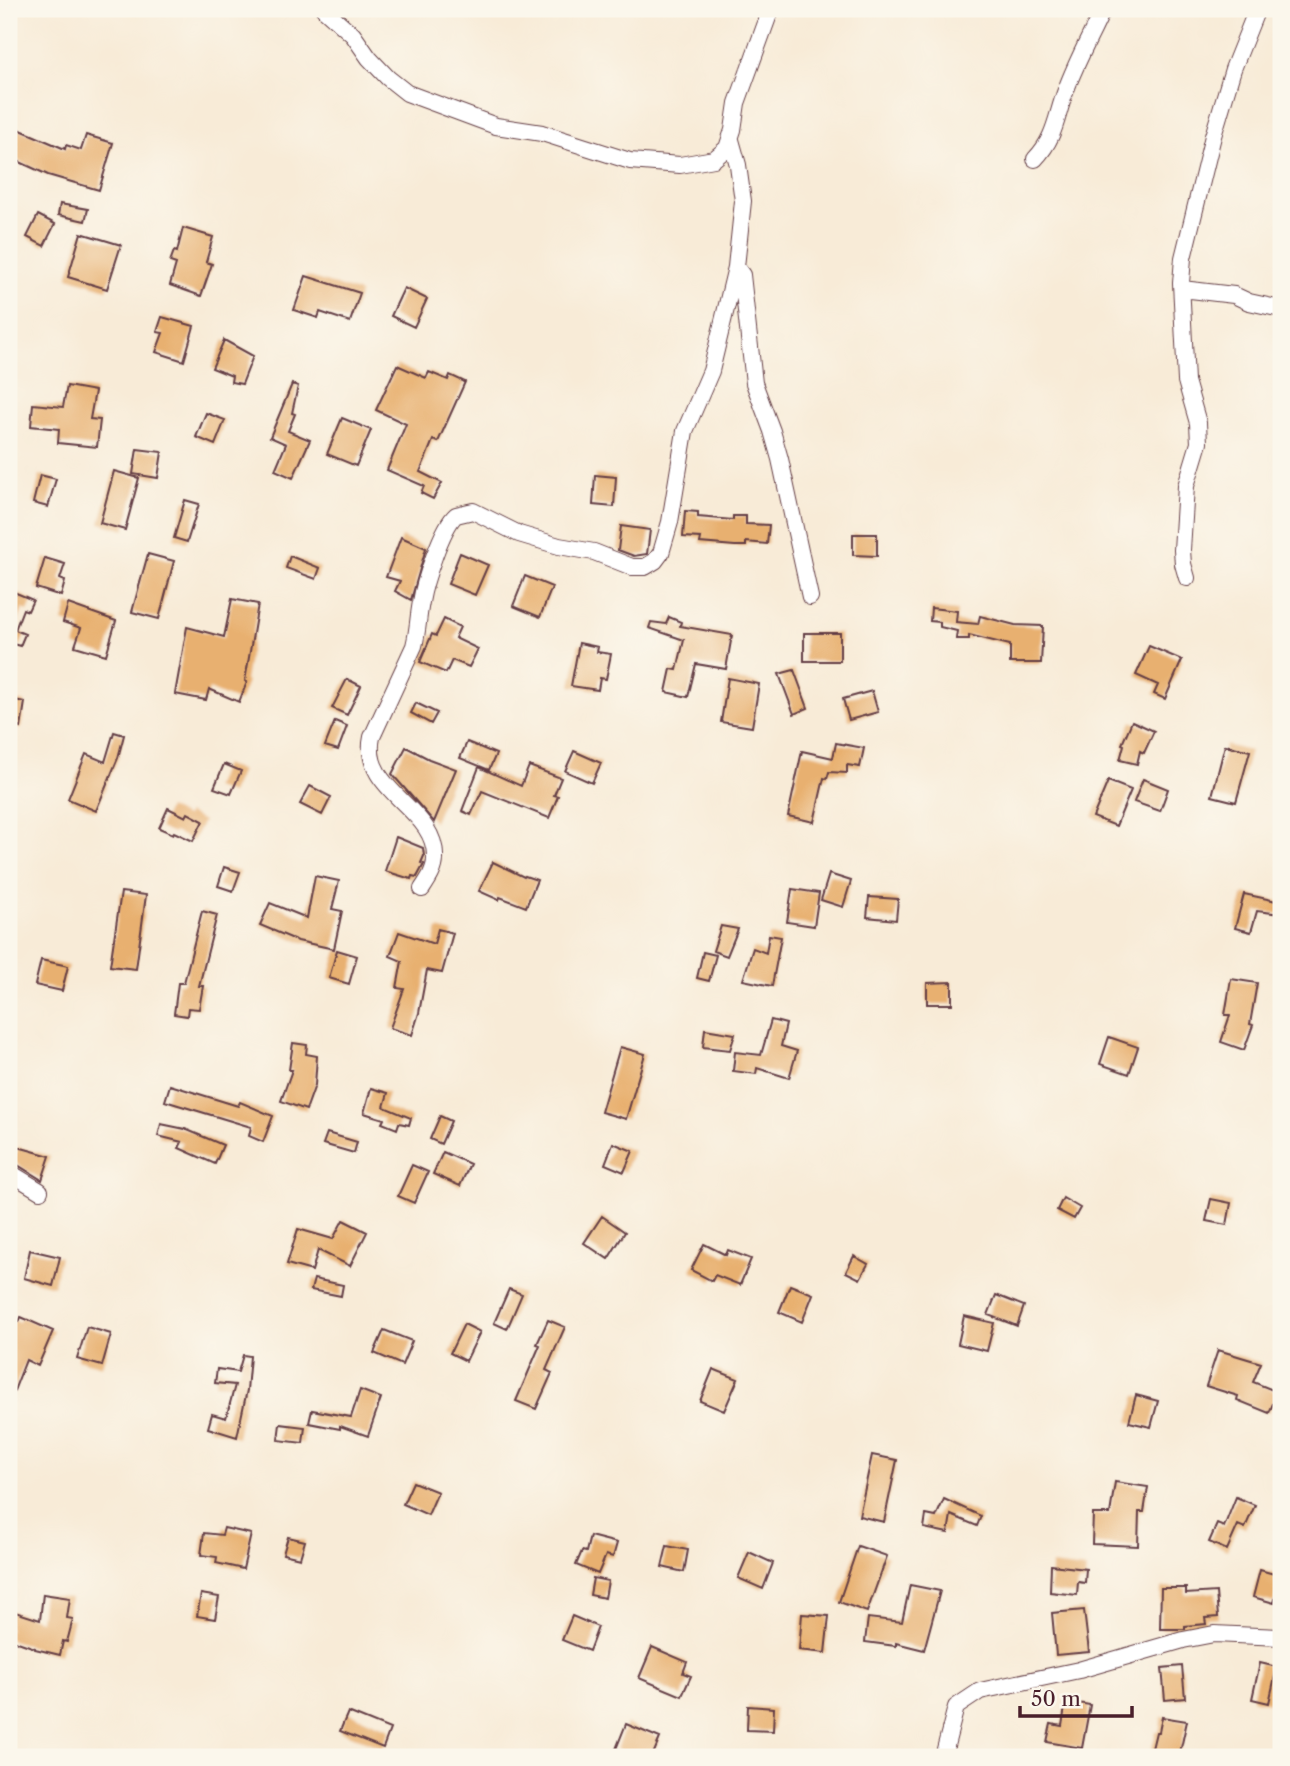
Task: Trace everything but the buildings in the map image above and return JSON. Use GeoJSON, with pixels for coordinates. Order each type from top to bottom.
{"type":"FeatureCollection","features":[{"type":"Feature","properties":{"kind":"street"},"geometry":{"type":"LineString","coordinates":[[324,9],[331,12],[354,35],[369,58],[398,87],[496,126],[542,133],[630,161],[680,165],[714,159],[722,154],[731,141]]}},
{"type":"Feature","properties":{"kind":"street"},"geometry":{"type":"LineString","coordinates":[[422,889],[432,873],[435,858],[430,840],[422,820],[383,782],[370,748],[372,737],[414,646],[420,604],[446,528],[456,515],[472,511],[519,534],[559,546],[594,552],[632,567],[645,567],[661,553],[670,522],[685,431],[711,371],[736,267],[743,201],[738,165],[731,141],[737,103],[771,9]]}},
{"type":"Feature","properties":{"kind":"street"},"geometry":{"type":"LineString","coordinates":[[1035,159],[1045,149],[1058,121],[1066,90],[1103,9]]}},
{"type":"Feature","properties":{"kind":"street"},"geometry":{"type":"LineString","coordinates":[[1187,578],[1182,564],[1186,486],[1199,443],[1198,423],[1186,381],[1183,258],[1213,136],[1233,69],[1257,9]]}},
{"type":"Feature","properties":{"kind":"street"},"geometry":{"type":"LineString","coordinates":[[736,267],[742,275],[754,383],[780,460],[810,597]]}},
{"type":"Feature","properties":{"kind":"street"},"geometry":{"type":"LineString","coordinates":[[1182,289],[1234,295],[1249,302],[1281,309]]}},
{"type":"Feature","properties":{"kind":"street"},"geometry":{"type":"LineString","coordinates":[[9,1172],[40,1191]]}},
{"type":"Feature","properties":{"kind":"street"},"geometry":{"type":"LineString","coordinates":[[943,1757],[956,1707],[980,1691],[1079,1670],[1183,1640],[1214,1634],[1281,1637]]}}]}
